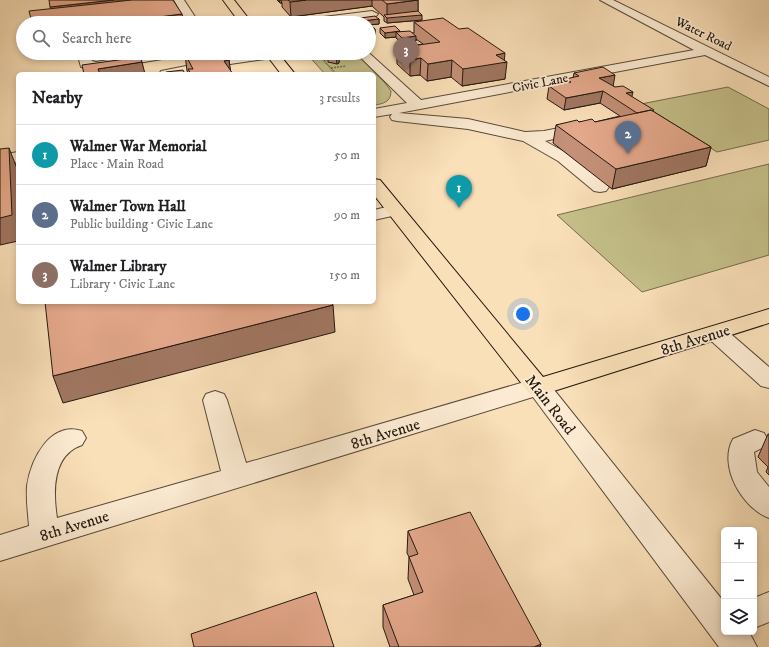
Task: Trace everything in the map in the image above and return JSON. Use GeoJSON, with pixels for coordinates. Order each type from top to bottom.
{"type":"FeatureCollection","features":[{"type":"Feature","properties":{"kind":"main road"},"geometry":{"type":"LineString","coordinates":[[228,0],[241,16]]}},
{"type":"Feature","properties":{"kind":"main road"},"geometry":{"type":"LineString","coordinates":[[277,60],[286,72]]}},
{"type":"Feature","properties":{"kind":"main road","name":"Main Road"},"geometry":{"type":"LineString","coordinates":[[376,190],[395,210],[538,387]]}},
{"type":"Feature","properties":{"kind":"main road","name":"8th Avenue"},"geometry":{"type":"LineString","coordinates":[[538,387],[769,316]]}},
{"type":"Feature","properties":{"kind":"street"},"geometry":{"type":"LineString","coordinates":[[179,0],[189,16]]}},
{"type":"Feature","properties":{"kind":"street","name":"Water Road"},"geometry":{"type":"LineString","coordinates":[[605,0],[768,80]]}},
{"type":"Feature","properties":{"kind":"street"},"geometry":{"type":"LineString","coordinates":[[356,16],[372,14]]}},
{"type":"Feature","properties":{"kind":"street","name":"Civic Lane"},"geometry":{"type":"LineString","coordinates":[[376,113],[707,51]]}},
{"type":"Feature","properties":{"kind":"street"},"geometry":{"type":"LineString","coordinates":[[85,60],[86,64],[96,66],[132,60]]}},
{"type":"Feature","properties":{"kind":"street"},"geometry":{"type":"LineString","coordinates":[[175,72],[230,60]]}},
{"type":"Feature","properties":{"kind":"street"},"geometry":{"type":"LineString","coordinates":[[370,60],[418,105]]}},
{"type":"Feature","properties":{"kind":"street"},"geometry":{"type":"LineString","coordinates":[[376,116],[456,122],[526,136],[553,135],[595,126]]}},
{"type":"Feature","properties":{"kind":"street"},"geometry":{"type":"LineString","coordinates":[[526,136],[564,158],[600,187]]}},
{"type":"Feature","properties":{"kind":"street"},"geometry":{"type":"LineString","coordinates":[[0,160],[16,157]]}},
{"type":"Feature","properties":{"kind":"street"},"geometry":{"type":"LineString","coordinates":[[376,215],[395,210]]}},
{"type":"Feature","properties":{"kind":"street"},"geometry":{"type":"LineString","coordinates":[[716,333],[769,380]]}},
{"type":"Feature","properties":{"kind":"street","name":"8th Avenue"},"geometry":{"type":"LineString","coordinates":[[0,548],[538,387]]}},
{"type":"Feature","properties":{"kind":"street","name":"Main Road"},"geometry":{"type":"LineString","coordinates":[[538,387],[721,622]]}},
{"type":"Feature","properties":{"kind":"street"},"geometry":{"type":"LineString","coordinates":[[215,400],[236,478]]}},
{"type":"Feature","properties":{"kind":"street"},"geometry":{"type":"LineString","coordinates":[[45,534],[40,498],[40,483],[54,448],[60,443],[73,438]]}},
{"type":"Feature","properties":{"kind":"street"},"geometry":{"type":"LineString","coordinates":[[755,440],[742,446],[740,456],[741,466],[751,487],[769,506]]}},
{"type":"Feature","properties":{"kind":"street"},"geometry":{"type":"LineString","coordinates":[[757,613],[769,607]]}},
{"type":"Feature","properties":{"kind":"street"},"geometry":{"type":"LineString","coordinates":[[730,635],[740,647]]}},
{"type":"Feature","properties":{"kind":"path"},"geometry":{"type":"LineString","coordinates":[[324,60],[334,72]]}},
{"type":"Feature","properties":{"kind":"shaded area"},"geometry":{"type":"Polygon","coordinates":[[[312,60],[363,60],[374,72],[323,72],[312,60]]]}},
{"type":"Feature","properties":{"kind":"shaded area"},"geometry":{"type":"Polygon","coordinates":[[[376,74],[391,91],[390,98],[383,103],[376,105],[376,74]]]}},
{"type":"Feature","properties":{"kind":"shaded area"},"geometry":{"type":"Polygon","coordinates":[[[728,87],[769,109],[769,140],[717,152],[641,104],[728,87]]]}},
{"type":"Feature","properties":{"kind":"shaded area"},"geometry":{"type":"Polygon","coordinates":[[[769,164],[769,255],[642,292],[557,215],[769,164]]]}},
{"type":"Feature","properties":{"kind":"building"},"geometry":{"type":"Polygon","coordinates":[[[49,0],[114,0],[50,7],[49,0]]]}},
{"type":"Feature","properties":{"kind":"building"},"geometry":{"type":"Polygon","coordinates":[[[132,0],[173,0],[182,14],[166,16],[30,16],[29,11],[132,0]]]}},
{"type":"Feature","properties":{"kind":"building"},"geometry":{"type":"Polygon","coordinates":[[[288,0],[306,0],[290,2],[288,0]]]}},
{"type":"Feature","properties":{"kind":"building"},"geometry":{"type":"Polygon","coordinates":[[[382,0],[418,0],[387,4],[382,0]]]}},
{"type":"Feature","properties":{"kind":"building"},"geometry":{"type":"Polygon","coordinates":[[[418,11],[422,15],[387,18],[384,15],[418,11]]]}},
{"type":"Feature","properties":{"kind":"building"},"geometry":{"type":"Polygon","coordinates":[[[443,18],[459,29],[468,28],[505,53],[496,55],[507,62],[463,69],[452,60],[428,64],[421,58],[410,60],[397,48],[440,42],[414,22],[443,18]]]}},
{"type":"Feature","properties":{"kind":"building"},"geometry":{"type":"Polygon","coordinates":[[[395,26],[400,31],[385,33],[380,28],[395,26]]]}},
{"type":"Feature","properties":{"kind":"building"},"geometry":{"type":"Polygon","coordinates":[[[410,31],[416,36],[402,38],[396,32],[410,31]]]}},
{"type":"Feature","properties":{"kind":"building"},"geometry":{"type":"Polygon","coordinates":[[[118,60],[141,60],[142,62],[98,69],[99,72],[84,72],[82,65],[118,60]]]}},
{"type":"Feature","properties":{"kind":"building"},"geometry":{"type":"Polygon","coordinates":[[[188,60],[229,60],[224,61],[232,72],[190,72],[188,69],[193,69],[188,60]]]}},
{"type":"Feature","properties":{"kind":"building"},"geometry":{"type":"Polygon","coordinates":[[[603,67],[615,75],[599,78],[615,87],[623,86],[633,92],[626,93],[654,110],[637,113],[603,91],[566,98],[549,86],[571,82],[566,79],[579,76],[574,73],[603,67]]]}},
{"type":"Feature","properties":{"kind":"building"},"geometry":{"type":"Polygon","coordinates":[[[183,70],[184,72],[166,72],[183,70]]]}},
{"type":"Feature","properties":{"kind":"building"},"geometry":{"type":"Polygon","coordinates":[[[651,110],[711,147],[616,169],[556,125],[577,120],[579,122],[592,119],[595,122],[651,110]]]}},
{"type":"Feature","properties":{"kind":"building"},"geometry":{"type":"Polygon","coordinates":[[[9,148],[12,215],[0,218],[0,149],[9,148]]]}},
{"type":"Feature","properties":{"kind":"building"},"geometry":{"type":"Polygon","coordinates":[[[45,304],[333,305],[53,376],[45,304]]]}},
{"type":"Feature","properties":{"kind":"building"},"geometry":{"type":"Polygon","coordinates":[[[470,512],[541,644],[534,647],[399,647],[383,605],[423,592],[409,557],[418,554],[408,531],[470,512]]]}},
{"type":"Feature","properties":{"kind":"building"},"geometry":{"type":"Polygon","coordinates":[[[316,592],[334,647],[194,647],[191,634],[316,592]]]}},
{"type":"Feature","properties":{"kind":"place","name":"Walmer Library"},"geometry":{"type":"Point","coordinates":[406,70]}},
{"type":"Feature","properties":{"kind":"place","name":"Walmer Town Hall"},"geometry":{"type":"Point","coordinates":[628,154]}},
{"type":"Feature","properties":{"kind":"place","name":"Walmer War Memorial"},"geometry":{"type":"Point","coordinates":[459,208]}}]}
